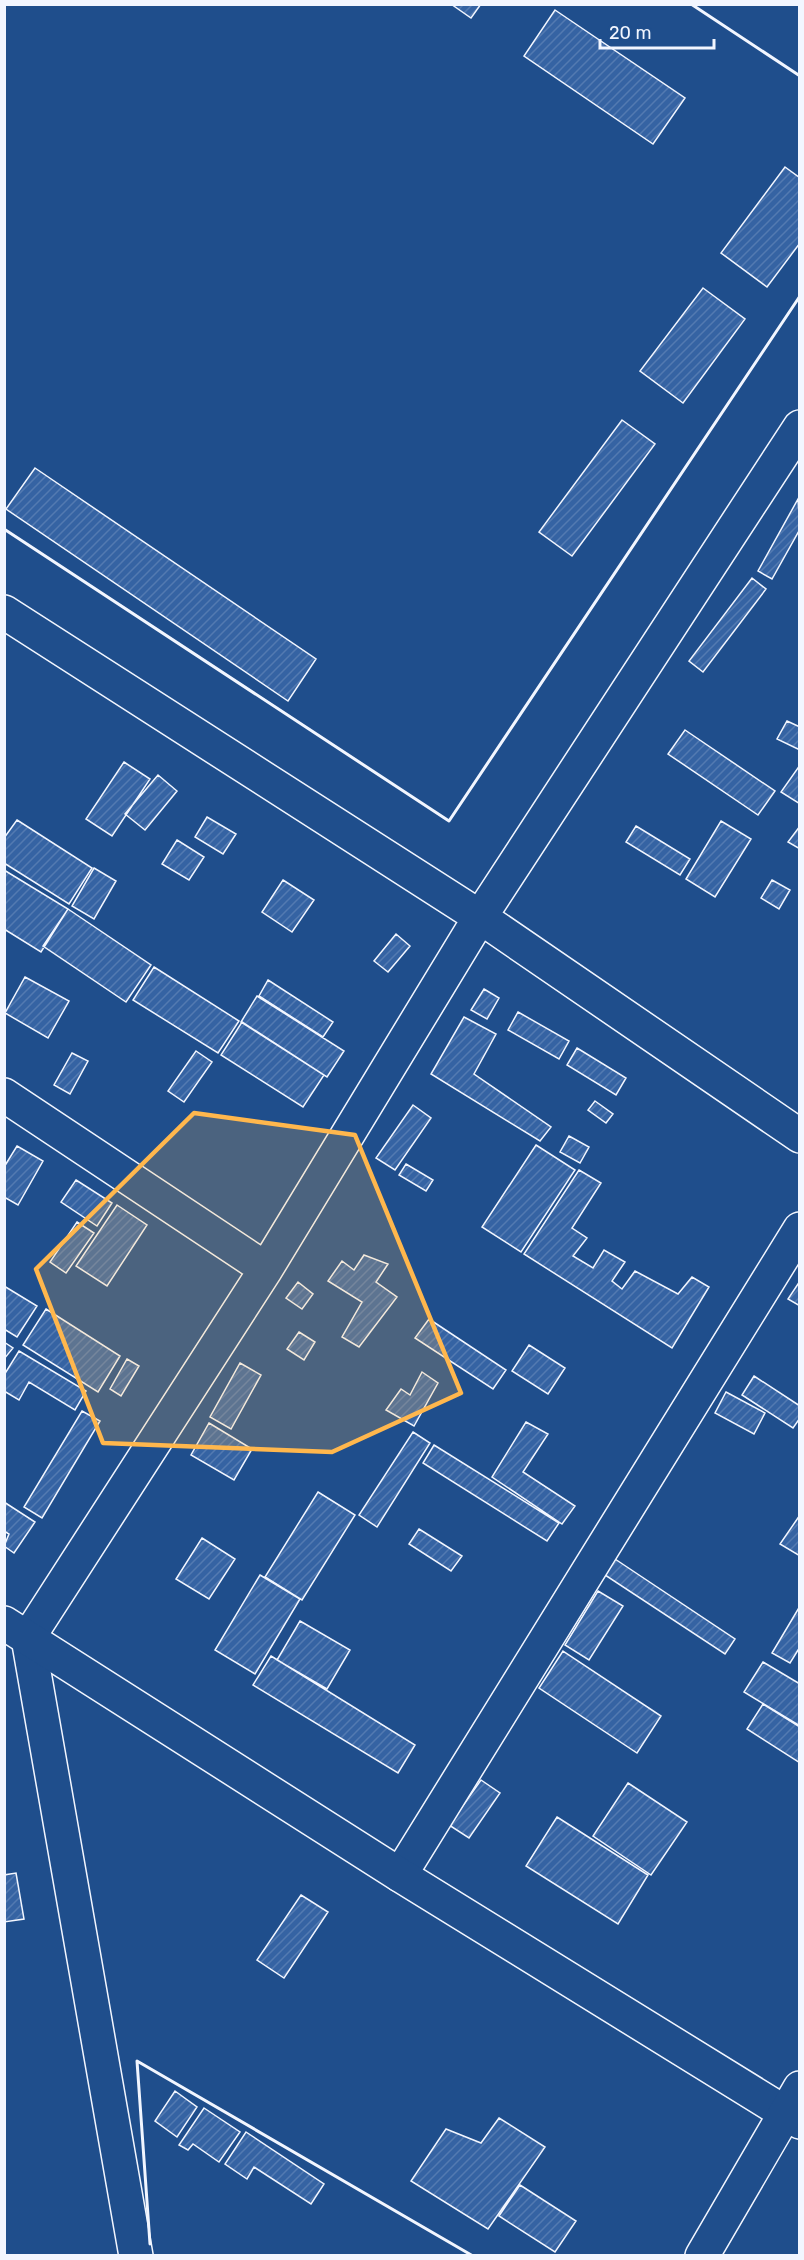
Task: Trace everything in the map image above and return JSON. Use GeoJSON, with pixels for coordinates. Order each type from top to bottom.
{"type":"FeatureCollection","features":[{"type":"Feature","properties":{"kind":"street"},"geometry":{"type":"LineString","coordinates":[[135,2256],[16,1631],[266,1269],[480,917],[800,427]]}},
{"type":"Feature","properties":{"kind":"street"},"geometry":{"type":"LineString","coordinates":[[4,612],[480,917],[800,1136]]}},
{"type":"Feature","properties":{"kind":"street"},"geometry":{"type":"LineString","coordinates":[[4,1095],[266,1269]]}},
{"type":"Feature","properties":{"kind":"street"},"geometry":{"type":"LineString","coordinates":[[400,1875],[800,1229]]}},
{"type":"Feature","properties":{"kind":"street"},"geometry":{"type":"LineString","coordinates":[[16,1631],[400,1875],[794,2107],[702,2256]]}},
{"type":"Feature","properties":{"kind":"highlighted area"},"geometry":{"type":"Polygon","coordinates":[[[194,1113],[355,1135],[461,1393],[332,1452],[103,1443],[36,1269],[194,1113]]]}},
{"type":"Feature","properties":{"kind":"building"},"geometry":{"type":"Polygon","coordinates":[[[451,4],[481,4],[471,18],[451,4]]]}},
{"type":"Feature","properties":{"kind":"building"},"geometry":{"type":"Polygon","coordinates":[[[555,10],[685,98],[653,144],[524,56],[555,10]]]}},
{"type":"Feature","properties":{"kind":"building"},"geometry":{"type":"Polygon","coordinates":[[[785,167],[800,178],[800,243],[767,287],[721,253],[785,167]]]}},
{"type":"Feature","properties":{"kind":"building"},"geometry":{"type":"Polygon","coordinates":[[[703,288],[745,319],[683,403],[640,371],[703,288]]]}},
{"type":"Feature","properties":{"kind":"building"},"geometry":{"type":"Polygon","coordinates":[[[622,420],[655,444],[572,556],[539,532],[622,420]]]}},
{"type":"Feature","properties":{"kind":"building"},"geometry":{"type":"Polygon","coordinates":[[[35,468],[316,659],[288,701],[6,509],[35,468]]]}},
{"type":"Feature","properties":{"kind":"building"},"geometry":{"type":"Polygon","coordinates":[[[798,499],[800,529],[772,579],[758,571],[798,499]]]}},
{"type":"Feature","properties":{"kind":"building"},"geometry":{"type":"Polygon","coordinates":[[[752,578],[766,589],[703,672],[689,661],[752,578]]]}},
{"type":"Feature","properties":{"kind":"building"},"geometry":{"type":"Polygon","coordinates":[[[787,721],[800,727],[800,750],[777,739],[787,721]]]}},
{"type":"Feature","properties":{"kind":"building"},"geometry":{"type":"Polygon","coordinates":[[[685,730],[775,791],[758,815],[668,754],[685,730]]]}},
{"type":"Feature","properties":{"kind":"building"},"geometry":{"type":"Polygon","coordinates":[[[124,762],[150,779],[112,836],[86,819],[124,762]]]}},
{"type":"Feature","properties":{"kind":"building"},"geometry":{"type":"Polygon","coordinates":[[[800,765],[800,804],[781,792],[800,765]]]}},
{"type":"Feature","properties":{"kind":"building"},"geometry":{"type":"Polygon","coordinates":[[[158,775],[177,791],[145,830],[125,814],[158,775]]]}},
{"type":"Feature","properties":{"kind":"building"},"geometry":{"type":"Polygon","coordinates":[[[207,817],[236,834],[223,854],[195,837],[207,817]]]}},
{"type":"Feature","properties":{"kind":"building"},"geometry":{"type":"Polygon","coordinates":[[[17,820],[92,868],[69,904],[4,863],[4,838],[17,820]]]}},
{"type":"Feature","properties":{"kind":"building"},"geometry":{"type":"Polygon","coordinates":[[[721,821],[751,839],[715,897],[686,879],[721,821]]]}},
{"type":"Feature","properties":{"kind":"building"},"geometry":{"type":"Polygon","coordinates":[[[636,826],[690,859],[680,875],[626,842],[636,826]]]}},
{"type":"Feature","properties":{"kind":"building"},"geometry":{"type":"Polygon","coordinates":[[[800,826],[800,849],[788,842],[800,826]]]}},
{"type":"Feature","properties":{"kind":"building"},"geometry":{"type":"Polygon","coordinates":[[[177,840],[204,857],[189,880],[162,864],[177,840]]]}},
{"type":"Feature","properties":{"kind":"building"},"geometry":{"type":"Polygon","coordinates":[[[94,868],[116,881],[94,919],[72,906],[94,868]]]}},
{"type":"Feature","properties":{"kind":"building"},"geometry":{"type":"Polygon","coordinates":[[[4,870],[68,909],[41,952],[4,929],[4,870]]]}},
{"type":"Feature","properties":{"kind":"building"},"geometry":{"type":"Polygon","coordinates":[[[283,880],[314,900],[292,932],[262,912],[283,880]]]}},
{"type":"Feature","properties":{"kind":"building"},"geometry":{"type":"Polygon","coordinates":[[[772,880],[790,890],[779,909],[761,898],[772,880]]]}},
{"type":"Feature","properties":{"kind":"building"},"geometry":{"type":"Polygon","coordinates":[[[68,909],[151,965],[126,1002],[43,946],[68,909]]]}},
{"type":"Feature","properties":{"kind":"building"},"geometry":{"type":"Polygon","coordinates":[[[396,934],[410,946],[388,972],[374,961],[396,934]]]}},
{"type":"Feature","properties":{"kind":"building"},"geometry":{"type":"Polygon","coordinates":[[[154,967],[239,1021],[218,1053],[133,1000],[154,967]]]}},
{"type":"Feature","properties":{"kind":"building"},"geometry":{"type":"Polygon","coordinates":[[[25,977],[69,1001],[48,1038],[5,1013],[25,977]]]}},
{"type":"Feature","properties":{"kind":"building"},"geometry":{"type":"Polygon","coordinates":[[[268,980],[333,1022],[323,1037],[259,996],[268,980]]]}},
{"type":"Feature","properties":{"kind":"building"},"geometry":{"type":"Polygon","coordinates":[[[484,989],[499,998],[487,1019],[471,1010],[484,989]]]}},
{"type":"Feature","properties":{"kind":"building"},"geometry":{"type":"Polygon","coordinates":[[[257,996],[344,1051],[327,1077],[241,1022],[257,996]]]}},
{"type":"Feature","properties":{"kind":"building"},"geometry":{"type":"Polygon","coordinates":[[[518,1012],[569,1041],[559,1059],[508,1030],[518,1012]]]}},
{"type":"Feature","properties":{"kind":"building"},"geometry":{"type":"Polygon","coordinates":[[[464,1017],[496,1034],[474,1074],[551,1127],[540,1141],[431,1074],[464,1017]]]}},
{"type":"Feature","properties":{"kind":"building"},"geometry":{"type":"Polygon","coordinates":[[[242,1022],[324,1075],[303,1107],[221,1055],[242,1022]]]}},
{"type":"Feature","properties":{"kind":"building"},"geometry":{"type":"Polygon","coordinates":[[[577,1048],[626,1078],[616,1095],[567,1065],[577,1048]]]}},
{"type":"Feature","properties":{"kind":"building"},"geometry":{"type":"Polygon","coordinates":[[[196,1051],[212,1062],[184,1102],[168,1091],[196,1051]]]}},
{"type":"Feature","properties":{"kind":"building"},"geometry":{"type":"Polygon","coordinates":[[[72,1053],[88,1061],[70,1094],[54,1085],[72,1053]]]}},
{"type":"Feature","properties":{"kind":"building"},"geometry":{"type":"Polygon","coordinates":[[[595,1101],[613,1114],[606,1123],[588,1110],[595,1101]]]}},
{"type":"Feature","properties":{"kind":"building"},"geometry":{"type":"Polygon","coordinates":[[[413,1105],[431,1118],[395,1170],[376,1158],[413,1105]]]}},
{"type":"Feature","properties":{"kind":"building"},"geometry":{"type":"Polygon","coordinates":[[[569,1136],[589,1147],[580,1163],[560,1152],[569,1136]]]}},
{"type":"Feature","properties":{"kind":"building"},"geometry":{"type":"Polygon","coordinates":[[[536,1145],[575,1170],[521,1252],[482,1227],[536,1145]]]}},
{"type":"Feature","properties":{"kind":"building"},"geometry":{"type":"Polygon","coordinates":[[[17,1146],[43,1161],[18,1205],[4,1197],[4,1167],[17,1146]]]}},
{"type":"Feature","properties":{"kind":"building"},"geometry":{"type":"Polygon","coordinates":[[[406,1164],[433,1180],[426,1191],[399,1175],[406,1164]]]}},
{"type":"Feature","properties":{"kind":"building"},"geometry":{"type":"Polygon","coordinates":[[[579,1170],[601,1183],[572,1228],[587,1238],[573,1256],[593,1268],[604,1250],[625,1262],[612,1281],[622,1289],[635,1271],[678,1294],[692,1277],[709,1287],[672,1348],[524,1254],[579,1170]]]}},
{"type":"Feature","properties":{"kind":"building"},"geometry":{"type":"Polygon","coordinates":[[[76,1180],[112,1203],[97,1226],[61,1202],[76,1180]]]}},
{"type":"Feature","properties":{"kind":"building"},"geometry":{"type":"Polygon","coordinates":[[[117,1205],[147,1225],[107,1286],[76,1266],[117,1205]]]}},
{"type":"Feature","properties":{"kind":"building"},"geometry":{"type":"Polygon","coordinates":[[[77,1222],[94,1233],[66,1273],[50,1262],[77,1222]]]}},
{"type":"Feature","properties":{"kind":"building"},"geometry":{"type":"Polygon","coordinates":[[[364,1255],[388,1264],[376,1282],[397,1297],[359,1347],[342,1337],[362,1302],[328,1281],[342,1261],[354,1270],[364,1255]]]}},
{"type":"Feature","properties":{"kind":"building"},"geometry":{"type":"Polygon","coordinates":[[[800,1281],[800,1306],[788,1299],[800,1281]]]}},
{"type":"Feature","properties":{"kind":"building"},"geometry":{"type":"Polygon","coordinates":[[[298,1282],[313,1294],[302,1309],[286,1298],[298,1282]]]}},
{"type":"Feature","properties":{"kind":"building"},"geometry":{"type":"Polygon","coordinates":[[[4,1286],[37,1306],[17,1337],[4,1329],[4,1286]]]}},
{"type":"Feature","properties":{"kind":"building"},"geometry":{"type":"Polygon","coordinates":[[[46,1309],[120,1356],[98,1392],[23,1345],[46,1309]]]}},
{"type":"Feature","properties":{"kind":"building"},"geometry":{"type":"Polygon","coordinates":[[[429,1319],[506,1370],[493,1389],[415,1338],[429,1319]]]}},
{"type":"Feature","properties":{"kind":"building"},"geometry":{"type":"Polygon","coordinates":[[[299,1332],[315,1342],[304,1360],[287,1349],[299,1332]]]}},
{"type":"Feature","properties":{"kind":"building"},"geometry":{"type":"Polygon","coordinates":[[[4,1342],[13,1348],[4,1359],[4,1342]]]}},
{"type":"Feature","properties":{"kind":"building"},"geometry":{"type":"Polygon","coordinates":[[[529,1345],[565,1368],[548,1394],[512,1371],[529,1345]]]}},
{"type":"Feature","properties":{"kind":"building"},"geometry":{"type":"Polygon","coordinates":[[[19,1351],[86,1391],[75,1410],[29,1382],[19,1400],[4,1391],[4,1375],[19,1351]]]}},
{"type":"Feature","properties":{"kind":"building"},"geometry":{"type":"Polygon","coordinates":[[[127,1359],[139,1366],[121,1396],[110,1389],[127,1359]]]}},
{"type":"Feature","properties":{"kind":"building"},"geometry":{"type":"Polygon","coordinates":[[[240,1363],[261,1375],[231,1429],[210,1417],[240,1363]]]}},
{"type":"Feature","properties":{"kind":"building"},"geometry":{"type":"Polygon","coordinates":[[[422,1372],[438,1383],[414,1426],[386,1410],[401,1389],[410,1395],[422,1372]]]}},
{"type":"Feature","properties":{"kind":"building"},"geometry":{"type":"Polygon","coordinates":[[[754,1376],[800,1406],[800,1418],[793,1428],[742,1395],[754,1376]]]}},
{"type":"Feature","properties":{"kind":"building"},"geometry":{"type":"Polygon","coordinates":[[[726,1392],[765,1413],[754,1434],[715,1413],[726,1392]]]}},
{"type":"Feature","properties":{"kind":"building"},"geometry":{"type":"Polygon","coordinates":[[[82,1411],[100,1421],[42,1518],[24,1507],[82,1411]]]}},
{"type":"Feature","properties":{"kind":"building"},"geometry":{"type":"Polygon","coordinates":[[[526,1422],[548,1434],[523,1472],[575,1506],[562,1524],[492,1477],[526,1422]]]}},
{"type":"Feature","properties":{"kind":"building"},"geometry":{"type":"Polygon","coordinates":[[[209,1423],[252,1449],[234,1480],[191,1455],[209,1423]]]}},
{"type":"Feature","properties":{"kind":"building"},"geometry":{"type":"Polygon","coordinates":[[[413,1432],[430,1443],[377,1527],[359,1515],[413,1432]]]}},
{"type":"Feature","properties":{"kind":"building"},"geometry":{"type":"Polygon","coordinates":[[[434,1445],[559,1523],[547,1541],[423,1463],[434,1445]]]}},
{"type":"Feature","properties":{"kind":"building"},"geometry":{"type":"Polygon","coordinates":[[[318,1492],[355,1515],[302,1600],[265,1577],[318,1492]]]}},
{"type":"Feature","properties":{"kind":"building"},"geometry":{"type":"Polygon","coordinates":[[[4,1502],[35,1522],[14,1553],[4,1546],[9,1534],[4,1531],[4,1502]]]}},
{"type":"Feature","properties":{"kind":"building"},"geometry":{"type":"Polygon","coordinates":[[[800,1515],[800,1556],[780,1544],[800,1515]]]}},
{"type":"Feature","properties":{"kind":"building"},"geometry":{"type":"Polygon","coordinates":[[[419,1529],[462,1556],[451,1571],[409,1544],[419,1529]]]}},
{"type":"Feature","properties":{"kind":"building"},"geometry":{"type":"Polygon","coordinates":[[[202,1538],[235,1559],[209,1599],[176,1579],[202,1538]]]}},
{"type":"Feature","properties":{"kind":"building"},"geometry":{"type":"Polygon","coordinates":[[[615,1559],[735,1639],[725,1654],[605,1575],[615,1559]]]}},
{"type":"Feature","properties":{"kind":"building"},"geometry":{"type":"Polygon","coordinates":[[[260,1575],[300,1599],[255,1674],[215,1650],[260,1575]]]}},
{"type":"Feature","properties":{"kind":"building"},"geometry":{"type":"Polygon","coordinates":[[[598,1591],[623,1606],[589,1660],[565,1645],[598,1591]]]}},
{"type":"Feature","properties":{"kind":"building"},"geometry":{"type":"Polygon","coordinates":[[[800,1606],[800,1647],[790,1663],[772,1653],[800,1606]]]}},
{"type":"Feature","properties":{"kind":"building"},"geometry":{"type":"Polygon","coordinates":[[[300,1621],[350,1650],[327,1689],[277,1660],[300,1621]]]}},
{"type":"Feature","properties":{"kind":"building"},"geometry":{"type":"Polygon","coordinates":[[[563,1651],[661,1716],[637,1753],[539,1688],[563,1651]]]}},
{"type":"Feature","properties":{"kind":"building"},"geometry":{"type":"Polygon","coordinates":[[[271,1656],[415,1745],[398,1773],[253,1685],[271,1656]]]}},
{"type":"Feature","properties":{"kind":"building"},"geometry":{"type":"Polygon","coordinates":[[[763,1662],[800,1684],[800,1726],[744,1692],[763,1662]]]}},
{"type":"Feature","properties":{"kind":"building"},"geometry":{"type":"Polygon","coordinates":[[[763,1704],[800,1727],[800,1763],[747,1729],[763,1704]]]}},
{"type":"Feature","properties":{"kind":"building"},"geometry":{"type":"Polygon","coordinates":[[[481,1780],[500,1793],[469,1838],[449,1825],[481,1780]]]}},
{"type":"Feature","properties":{"kind":"building"},"geometry":{"type":"Polygon","coordinates":[[[628,1783],[687,1822],[651,1875],[593,1836],[628,1783]]]}},
{"type":"Feature","properties":{"kind":"building"},"geometry":{"type":"Polygon","coordinates":[[[557,1817],[648,1875],[618,1924],[526,1866],[557,1817]]]}},
{"type":"Feature","properties":{"kind":"building"},"geometry":{"type":"Polygon","coordinates":[[[16,1873],[24,1919],[4,1922],[4,1875],[16,1873]]]}},
{"type":"Feature","properties":{"kind":"building"},"geometry":{"type":"Polygon","coordinates":[[[301,1895],[328,1912],[284,1978],[257,1960],[301,1895]]]}},
{"type":"Feature","properties":{"kind":"building"},"geometry":{"type":"Polygon","coordinates":[[[175,2091],[197,2107],[177,2137],[155,2121],[175,2091]]]}},
{"type":"Feature","properties":{"kind":"building"},"geometry":{"type":"Polygon","coordinates":[[[204,2108],[240,2132],[219,2162],[193,2144],[188,2150],[179,2145],[204,2108]]]}},
{"type":"Feature","properties":{"kind":"building"},"geometry":{"type":"Polygon","coordinates":[[[499,2118],[545,2147],[488,2229],[411,2181],[446,2129],[481,2143],[499,2118]]]}},
{"type":"Feature","properties":{"kind":"building"},"geometry":{"type":"Polygon","coordinates":[[[246,2132],[324,2184],[311,2204],[254,2167],[247,2179],[225,2164],[246,2132]]]}},
{"type":"Feature","properties":{"kind":"building"},"geometry":{"type":"Polygon","coordinates":[[[520,2185],[576,2221],[555,2252],[499,2216],[520,2185]]]}},
{"type":"Feature","properties":{"kind":"wall"},"geometry":{"type":"LineString","coordinates":[[691,4],[800,76]]}},
{"type":"Feature","properties":{"kind":"wall"},"geometry":{"type":"LineString","coordinates":[[4,529],[449,821],[800,296]]}},
{"type":"Feature","properties":{"kind":"wall"},"geometry":{"type":"LineString","coordinates":[[150,2244],[137,2061],[473,2256]]}}]}
